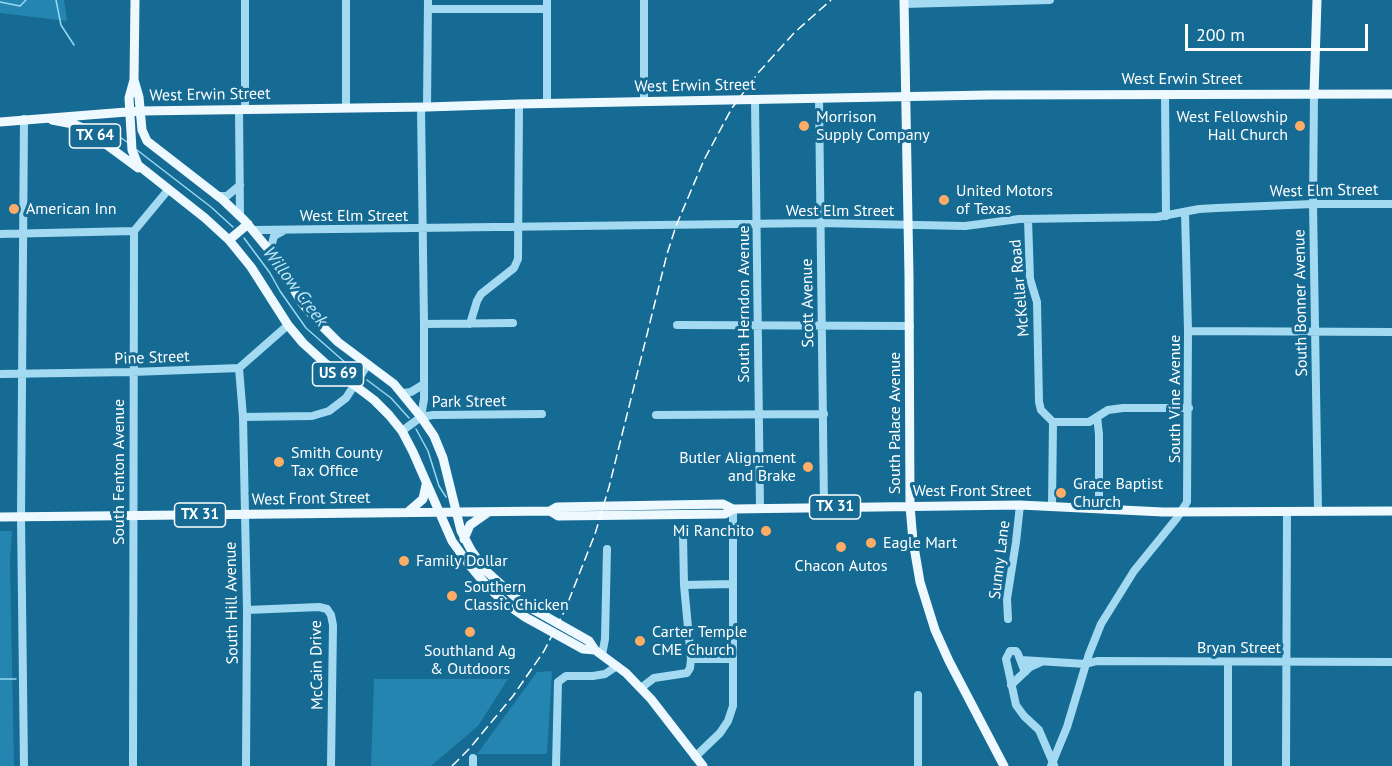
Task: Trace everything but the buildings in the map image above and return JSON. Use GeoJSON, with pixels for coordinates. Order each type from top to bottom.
{"type":"FeatureCollection","features":[{"type":"Feature","properties":{"kind":"main road"},"geometry":{"type":"LineString","coordinates":[[135,0],[134,80],[129,98],[143,134]]}},
{"type":"Feature","properties":{"kind":"main road"},"geometry":{"type":"LineString","coordinates":[[1314,94],[1317,0]]}},
{"type":"Feature","properties":{"kind":"main road","name":"South Palace Avenue"},"geometry":{"type":"LineString","coordinates":[[904,2],[910,326],[910,506],[918,570],[933,624],[949,661],[1004,766]]}},
{"type":"Feature","properties":{"kind":"main road","name":"West Erwin Street"},"geometry":{"type":"LineString","coordinates":[[0,122],[169,110],[819,98],[1392,94]]}},
{"type":"Feature","properties":{"kind":"main road"},"geometry":{"type":"LineString","coordinates":[[143,134],[150,119],[169,110]]}},
{"type":"Feature","properties":{"kind":"main road"},"geometry":{"type":"LineString","coordinates":[[135,111],[133,156],[141,170]]}},
{"type":"Feature","properties":{"kind":"main road","name":"TX 64"},"geometry":{"type":"LineString","coordinates":[[41,118],[73,124],[85,129],[141,170]]}},
{"type":"Feature","properties":{"kind":"main road","name":"US 69"},"geometry":{"type":"LineString","coordinates":[[143,134],[149,143],[218,196],[240,216],[270,250],[302,303],[319,323],[338,342],[403,393],[422,417],[434,436],[443,458],[465,539],[478,561],[504,588],[531,610],[589,641],[598,653]]}},
{"type":"Feature","properties":{"kind":"main road","name":"US 69"},"geometry":{"type":"LineString","coordinates":[[141,170],[205,218],[229,240],[251,267],[288,325],[314,354],[381,407],[402,431],[452,541],[487,586],[525,617],[584,649],[598,653],[617,666],[641,688],[703,766]]}},
{"type":"Feature","properties":{"kind":"main road"},"geometry":{"type":"LineString","coordinates":[[229,240],[250,227]]}},
{"type":"Feature","properties":{"kind":"main road"},"geometry":{"type":"LineString","coordinates":[[408,512],[424,496],[426,482]]}},
{"type":"Feature","properties":{"kind":"main road","name":"West Front Street"},"geometry":{"type":"LineString","coordinates":[[0,517],[550,511],[558,516],[725,514],[733,509],[1020,505],[1182,511],[1392,511]]}},
{"type":"Feature","properties":{"kind":"main road"},"geometry":{"type":"LineString","coordinates":[[465,539],[470,525],[488,512]]}},
{"type":"Feature","properties":{"kind":"street"},"geometry":{"type":"LineString","coordinates":[[240,216],[245,0]]}},
{"type":"Feature","properties":{"kind":"street"},"geometry":{"type":"LineString","coordinates":[[346,0],[346,108]]}},
{"type":"Feature","properties":{"kind":"street"},"geometry":{"type":"LineString","coordinates":[[422,417],[424,324],[422,229],[428,0]]}},
{"type":"Feature","properties":{"kind":"street"},"geometry":{"type":"LineString","coordinates":[[547,0],[547,104]]}},
{"type":"Feature","properties":{"kind":"street"},"geometry":{"type":"LineString","coordinates":[[644,0],[644,102]]}},
{"type":"Feature","properties":{"kind":"street"},"geometry":{"type":"LineString","coordinates":[[904,2],[1050,0]]}},
{"type":"Feature","properties":{"kind":"street"},"geometry":{"type":"LineString","coordinates":[[428,9],[547,9]]}},
{"type":"Feature","properties":{"kind":"street"},"geometry":{"type":"LineString","coordinates":[[1165,94],[1166,216]]}},
{"type":"Feature","properties":{"kind":"street","name":"South Bonner Avenue"},"geometry":{"type":"LineString","coordinates":[[1314,94],[1313,204],[1318,511]]}},
{"type":"Feature","properties":{"kind":"street","name":"Scott Avenue"},"geometry":{"type":"LineString","coordinates":[[819,98],[824,507]]}},
{"type":"Feature","properties":{"kind":"street","name":"South Herndon Avenue"},"geometry":{"type":"LineString","coordinates":[[755,100],[760,509]]}},
{"type":"Feature","properties":{"kind":"street"},"geometry":{"type":"LineString","coordinates":[[470,324],[477,301],[482,294],[504,277],[516,264],[519,228],[519,104]]}},
{"type":"Feature","properties":{"kind":"street"},"geometry":{"type":"LineString","coordinates":[[24,119],[21,517],[24,766]]}},
{"type":"Feature","properties":{"kind":"street"},"geometry":{"type":"LineString","coordinates":[[218,196],[228,195],[240,185]]}},
{"type":"Feature","properties":{"kind":"street"},"geometry":{"type":"LineString","coordinates":[[0,234],[134,231],[168,190]]}},
{"type":"Feature","properties":{"kind":"street","name":"West Elm Street"},"geometry":{"type":"LineString","coordinates":[[250,227],[286,230],[819,223],[908,226],[976,225],[1028,219],[1166,216],[1205,208],[1392,204]]}},
{"type":"Feature","properties":{"kind":"street","name":"South Vine Avenue"},"geometry":{"type":"LineString","coordinates":[[1053,765],[1097,632],[1117,596],[1148,551],[1182,511],[1188,497],[1189,408],[1185,212]]}},
{"type":"Feature","properties":{"kind":"street","name":"McKellar Road"},"geometry":{"type":"LineString","coordinates":[[1028,219],[1030,279],[1037,302],[1039,402],[1041,410],[1053,422]]}},
{"type":"Feature","properties":{"kind":"street","name":"West Elm Street"},"geometry":{"type":"LineString","coordinates":[[270,250],[274,236],[286,230]]}},
{"type":"Feature","properties":{"kind":"street","name":"South Fenton Avenue"},"geometry":{"type":"LineString","coordinates":[[133,766],[134,231]]}},
{"type":"Feature","properties":{"kind":"street"},"geometry":{"type":"LineString","coordinates":[[424,324],[513,323]]}},
{"type":"Feature","properties":{"kind":"street"},"geometry":{"type":"LineString","coordinates":[[239,368],[288,325]]}},
{"type":"Feature","properties":{"kind":"street"},"geometry":{"type":"LineString","coordinates":[[676,325],[910,326]]}},
{"type":"Feature","properties":{"kind":"street"},"geometry":{"type":"LineString","coordinates":[[1188,331],[1392,332]]}},
{"type":"Feature","properties":{"kind":"street"},"geometry":{"type":"LineString","coordinates":[[243,417],[321,414],[335,407],[355,386],[368,364]]}},
{"type":"Feature","properties":{"kind":"street","name":"Pine Street"},"geometry":{"type":"LineString","coordinates":[[0,374],[239,368]]}},
{"type":"Feature","properties":{"kind":"street","name":"South Hill Avenue"},"geometry":{"type":"LineString","coordinates":[[239,368],[243,417],[247,610],[246,766]]}},
{"type":"Feature","properties":{"kind":"street"},"geometry":{"type":"LineString","coordinates":[[403,393],[411,392],[424,384]]}},
{"type":"Feature","properties":{"kind":"street"},"geometry":{"type":"LineString","coordinates":[[1052,505],[1053,422],[1089,422],[1108,410],[1123,408],[1189,408]]}},
{"type":"Feature","properties":{"kind":"street","name":"Park Street"},"geometry":{"type":"LineString","coordinates":[[402,431],[422,417],[433,415],[542,414]]}},
{"type":"Feature","properties":{"kind":"street"},"geometry":{"type":"LineString","coordinates":[[656,415],[824,414]]}},
{"type":"Feature","properties":{"kind":"street"},"geometry":{"type":"LineString","coordinates":[[1096,417],[1099,434],[1099,508]]}},
{"type":"Feature","properties":{"kind":"street","name":"Sunny Lane"},"geometry":{"type":"LineString","coordinates":[[1008,619],[1007,598],[1020,505]]}},
{"type":"Feature","properties":{"kind":"street"},"geometry":{"type":"LineString","coordinates":[[695,757],[717,737],[731,713],[734,702],[733,509]]}},
{"type":"Feature","properties":{"kind":"street"},"geometry":{"type":"LineString","coordinates":[[1286,766],[1287,512]]}},
{"type":"Feature","properties":{"kind":"street"},"geometry":{"type":"LineString","coordinates":[[641,688],[654,678],[687,673],[690,668],[683,535]]}},
{"type":"Feature","properties":{"kind":"street"},"geometry":{"type":"LineString","coordinates":[[598,653],[605,643],[607,549]]}},
{"type":"Feature","properties":{"kind":"street"},"geometry":{"type":"LineString","coordinates":[[684,585],[732,584]]}},
{"type":"Feature","properties":{"kind":"street","name":"McCain Drive"},"geometry":{"type":"LineString","coordinates":[[247,610],[319,607],[327,609],[332,615],[331,766]]}},
{"type":"Feature","properties":{"kind":"street","name":"Bryan Street"},"geometry":{"type":"LineString","coordinates":[[1011,685],[1006,655],[1010,651],[1016,651],[1021,660],[1086,664],[1097,660],[1392,662]]}},
{"type":"Feature","properties":{"kind":"street"},"geometry":{"type":"LineString","coordinates":[[691,659],[733,659]]}},
{"type":"Feature","properties":{"kind":"street"},"geometry":{"type":"LineString","coordinates":[[1021,660],[1025,672]]}},
{"type":"Feature","properties":{"kind":"street"},"geometry":{"type":"LineString","coordinates":[[1045,661],[1034,665],[1011,685],[1016,705],[1039,730],[1053,765]]}},
{"type":"Feature","properties":{"kind":"street"},"geometry":{"type":"LineString","coordinates":[[1228,662],[1228,766]]}},
{"type":"Feature","properties":{"kind":"street"},"geometry":{"type":"LineString","coordinates":[[556,766],[557,686],[560,678],[598,676],[617,666]]}},
{"type":"Feature","properties":{"kind":"street"},"geometry":{"type":"LineString","coordinates":[[918,694],[918,766]]}},
{"type":"Feature","properties":{"kind":"shaded area"},"geometry":{"type":"Polygon","coordinates":[[[0,0],[64,0],[67,21],[0,13],[0,0]]]}},
{"type":"Feature","properties":{"kind":"shaded area"},"geometry":{"type":"Polygon","coordinates":[[[0,531],[12,531],[10,563],[14,766],[0,766],[0,531]]]}},
{"type":"Feature","properties":{"kind":"shaded area"},"geometry":{"type":"Polygon","coordinates":[[[552,671],[547,754],[477,754],[537,672],[552,671]]]}},
{"type":"Feature","properties":{"kind":"shaded area"},"geometry":{"type":"Polygon","coordinates":[[[374,679],[508,679],[478,726],[431,766],[371,766],[374,679]]]}},
{"type":"Feature","properties":{"kind":"waterway","name":"Willow Creek"},"geometry":{"type":"LineString","coordinates":[[0,2],[20,6],[26,0]]}},
{"type":"Feature","properties":{"kind":"waterway","name":"Willow Creek"},"geometry":{"type":"LineString","coordinates":[[56,0],[61,25],[74,45]]}},
{"type":"Feature","properties":{"kind":"waterway","name":"Willow Creek"},"geometry":{"type":"LineString","coordinates":[[103,125],[127,142]]}},
{"type":"Feature","properties":{"kind":"waterway","name":"Willow Creek"},"geometry":{"type":"LineString","coordinates":[[137,150],[211,207],[233,227]]}},
{"type":"Feature","properties":{"kind":"waterway","name":"Willow Creek"},"geometry":{"type":"LineString","coordinates":[[244,238],[306,328],[356,372]]}},
{"type":"Feature","properties":{"kind":"waterway","name":"Willow Creek"},"geometry":{"type":"LineString","coordinates":[[367,380],[391,398],[409,418]]}},
{"type":"Feature","properties":{"kind":"waterway","name":"Willow Creek"},"geometry":{"type":"LineString","coordinates":[[416,429],[428,451],[439,486],[446,497]]}},
{"type":"Feature","properties":{"kind":"waterway"},"geometry":{"type":"LineString","coordinates":[[0,679],[16,679]]}},
{"type":"Feature","properties":{"kind":"railway"},"geometry":{"type":"LineString","coordinates":[[452,766],[513,696],[544,651],[565,610],[595,534],[609,487],[667,254],[676,226],[704,160],[732,108],[758,73],[794,33],[831,0]]}},
{"type":"Feature","properties":{"kind":"place","name":"Morrison Supply Company"},"geometry":{"type":"Point","coordinates":[804,126]}},
{"type":"Feature","properties":{"kind":"place","name":"West Fellowship Hall Church"},"geometry":{"type":"Point","coordinates":[1300,126]}},
{"type":"Feature","properties":{"kind":"place","name":"United Motors of Texas"},"geometry":{"type":"Point","coordinates":[944,200]}},
{"type":"Feature","properties":{"kind":"place","name":"American Inn"},"geometry":{"type":"Point","coordinates":[14,209]}},
{"type":"Feature","properties":{"kind":"place","name":"Smith County Tax Office"},"geometry":{"type":"Point","coordinates":[279,462]}},
{"type":"Feature","properties":{"kind":"place","name":"Butler Alignment and Brake"},"geometry":{"type":"Point","coordinates":[808,467]}},
{"type":"Feature","properties":{"kind":"place","name":"Grace Baptist Church"},"geometry":{"type":"Point","coordinates":[1061,493]}},
{"type":"Feature","properties":{"kind":"place","name":"Mi Ranchito"},"geometry":{"type":"Point","coordinates":[766,531]}},
{"type":"Feature","properties":{"kind":"place","name":"Eagle Mart"},"geometry":{"type":"Point","coordinates":[871,543]}},
{"type":"Feature","properties":{"kind":"place","name":"Chacon Autos"},"geometry":{"type":"Point","coordinates":[841,547]}},
{"type":"Feature","properties":{"kind":"place","name":"Family Dollar"},"geometry":{"type":"Point","coordinates":[404,561]}},
{"type":"Feature","properties":{"kind":"place","name":"Southern Classic Chicken"},"geometry":{"type":"Point","coordinates":[452,596]}},
{"type":"Feature","properties":{"kind":"place","name":"Southland Ag & Outdoors"},"geometry":{"type":"Point","coordinates":[470,632]}},
{"type":"Feature","properties":{"kind":"place","name":"Carter Temple CME Church"},"geometry":{"type":"Point","coordinates":[640,641]}}]}
